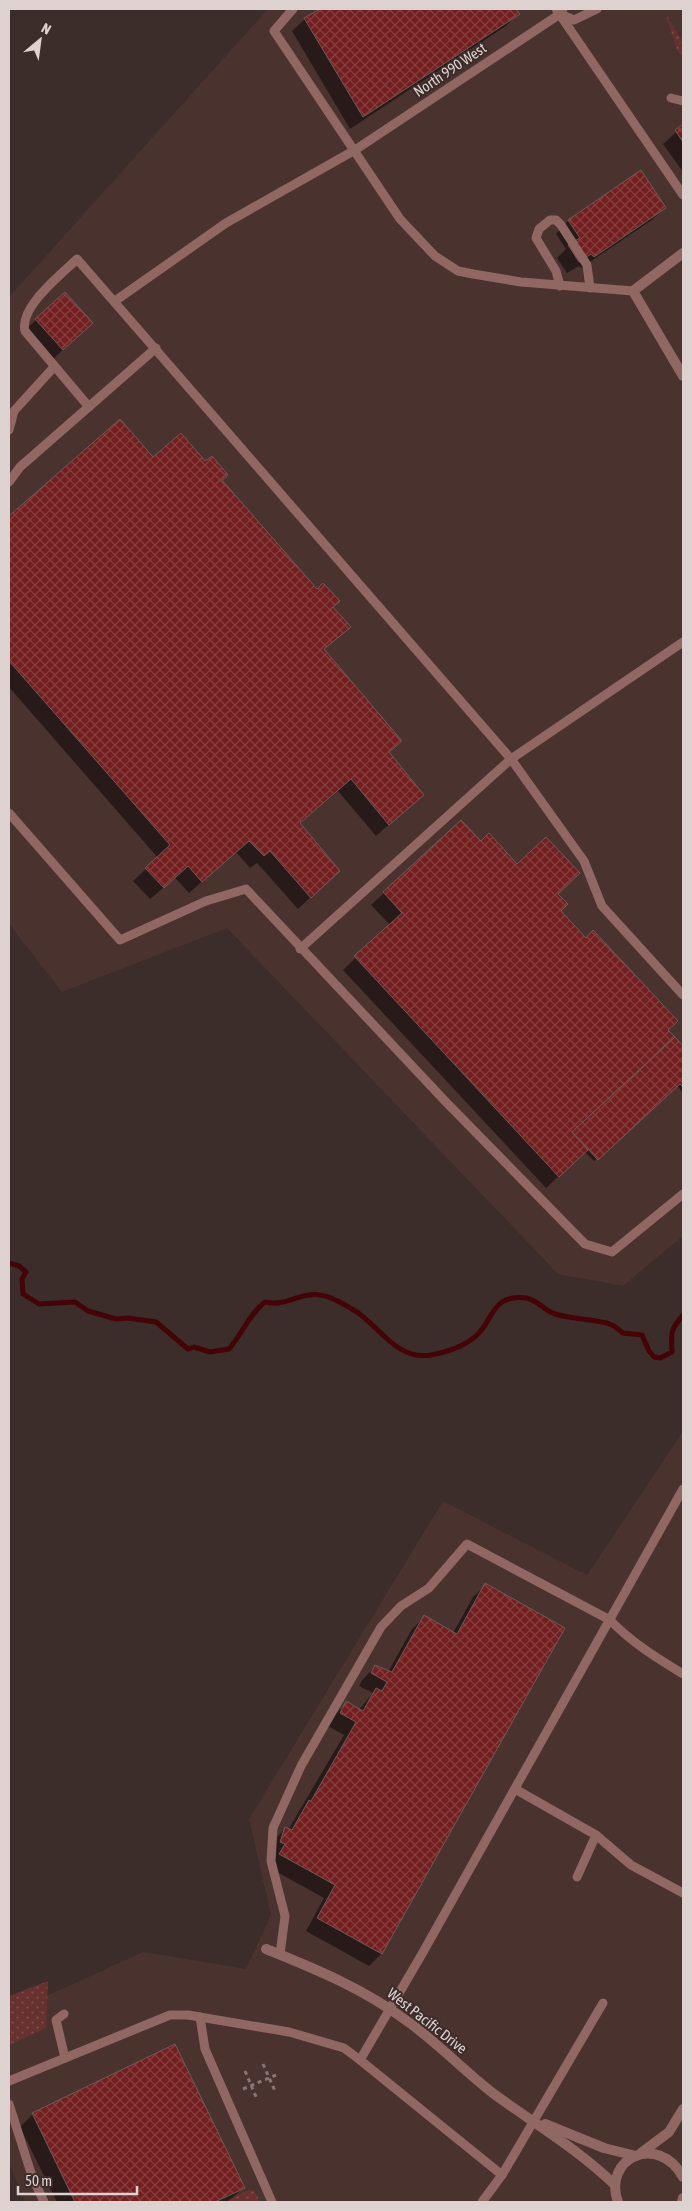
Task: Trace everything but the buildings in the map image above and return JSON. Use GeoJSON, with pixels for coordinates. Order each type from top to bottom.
{"type":"FeatureCollection","features":[{"type":"Feature","properties":{"kind":"street"},"geometry":{"type":"LineString","coordinates":[[683,253],[633,291],[683,376]]}},
{"type":"Feature","properties":{"kind":"street","name":"West Pacific Drive"},"geometry":{"type":"LineString","coordinates":[[266,1949],[362,1991],[409,2022],[494,2094],[534,2120],[594,2165],[615,2185]]}},
{"type":"Feature","properties":{"kind":"street"},"geometry":{"type":"LineString","coordinates":[[618,2202],[615,2185],[618,2172],[626,2162],[669,2132],[683,2109]]}},
{"type":"Feature","properties":{"kind":"street","name":"West Pacific Drive"},"geometry":{"type":"LineString","coordinates":[[534,2120],[604,2148],[637,2155],[651,2153],[667,2157],[677,2165],[683,2177]]}},
{"type":"Feature","properties":{"kind":"street"},"geometry":{"type":"LineString","coordinates":[[682,2202],[683,2198]]}},
{"type":"Feature","properties":{"kind":"lane"},"geometry":{"type":"LineString","coordinates":[[293,9],[274,31],[400,220],[435,256],[458,271],[517,282],[633,291]]}},
{"type":"Feature","properties":{"kind":"lane"},"geometry":{"type":"LineString","coordinates":[[560,10],[574,20],[597,9]]}},
{"type":"Feature","properties":{"kind":"lane"},"geometry":{"type":"LineString","coordinates":[[560,10],[683,193]]}},
{"type":"Feature","properties":{"kind":"lane","name":"North 990 West"},"geometry":{"type":"LineString","coordinates":[[115,301],[226,223],[355,150],[560,10]]}},
{"type":"Feature","properties":{"kind":"lane"},"geometry":{"type":"LineString","coordinates":[[671,98],[683,101]]}},
{"type":"Feature","properties":{"kind":"lane"},"geometry":{"type":"LineString","coordinates":[[560,286],[556,271],[536,238],[539,229],[550,220],[556,220],[561,225],[587,265],[590,288]]}},
{"type":"Feature","properties":{"kind":"lane"},"geometry":{"type":"LineString","coordinates":[[89,407],[54,367],[25,330],[23,323],[31,306],[77,259],[511,759],[584,861],[602,906],[683,994]]}},
{"type":"Feature","properties":{"kind":"lane"},"geometry":{"type":"LineString","coordinates":[[9,482],[20,467],[156,348]]}},
{"type":"Feature","properties":{"kind":"lane"},"geometry":{"type":"LineString","coordinates":[[9,430],[14,411],[54,367]]}},
{"type":"Feature","properties":{"kind":"lane"},"geometry":{"type":"LineString","coordinates":[[300,948],[511,759],[683,642]]}},
{"type":"Feature","properties":{"kind":"lane"},"geometry":{"type":"LineString","coordinates":[[9,812],[120,940],[206,901],[246,889],[444,1102],[585,1244],[612,1252],[683,1194]]}},
{"type":"Feature","properties":{"kind":"lane"},"geometry":{"type":"LineString","coordinates":[[360,2060],[683,1489]]}},
{"type":"Feature","properties":{"kind":"lane"},"geometry":{"type":"LineString","coordinates":[[280,1954],[285,1916],[271,1861],[273,1828],[301,1766],[381,1627],[401,1606],[429,1588],[468,1544],[610,1620],[625,1636],[683,1674]]}},
{"type":"Feature","properties":{"kind":"lane"},"geometry":{"type":"LineString","coordinates":[[515,1789],[596,1835],[632,1865],[683,1893]]}},
{"type":"Feature","properties":{"kind":"lane"},"geometry":{"type":"LineString","coordinates":[[577,1877],[596,1835]]}},
{"type":"Feature","properties":{"kind":"lane"},"geometry":{"type":"LineString","coordinates":[[482,2202],[502,2175],[603,2003]]}},
{"type":"Feature","properties":{"kind":"lane"},"geometry":{"type":"LineString","coordinates":[[64,2014],[56,2020],[65,2058]]}},
{"type":"Feature","properties":{"kind":"lane"},"geometry":{"type":"LineString","coordinates":[[9,2081],[170,2016],[200,2017],[289,2032],[344,2048],[502,2175]]}},
{"type":"Feature","properties":{"kind":"lane"},"geometry":{"type":"LineString","coordinates":[[200,2017],[206,2049],[272,2202]]}},
{"type":"Feature","properties":{"kind":"lane"},"geometry":{"type":"LineString","coordinates":[[9,2104],[32,2176],[44,2202]]}},
{"type":"Feature","properties":{"kind":"path"},"geometry":{"type":"LineString","coordinates":[[263,2064],[275,2091]]}},
{"type":"Feature","properties":{"kind":"path"},"geometry":{"type":"LineString","coordinates":[[245,2071],[257,2099]]}},
{"type":"Feature","properties":{"kind":"path"},"geometry":{"type":"LineString","coordinates":[[243,2089],[276,2075]]}},
{"type":"Feature","properties":{"kind":"shaded area"},"geometry":{"type":"Polygon","coordinates":[[[268,9],[683,9],[683,1236],[623,1286],[558,1274],[227,928],[62,992],[9,924],[9,297],[268,9]]]}},
{"type":"Feature","properties":{"kind":"shaded area"},"geometry":{"type":"Polygon","coordinates":[[[666,15],[683,42],[683,58],[677,50],[666,15]]]}},
{"type":"Feature","properties":{"kind":"shaded area"},"geometry":{"type":"Polygon","coordinates":[[[683,1431],[683,2202],[25,2202],[9,2163],[9,2013],[143,1952],[246,1969],[271,1915],[249,1819],[443,1501],[587,1575],[683,1431]]]}},
{"type":"Feature","properties":{"kind":"shaded area"},"geometry":{"type":"Polygon","coordinates":[[[48,1981],[46,2028],[9,2045],[9,1996],[48,1981]]]}},
{"type":"Feature","properties":{"kind":"shaded area"},"geometry":{"type":"Polygon","coordinates":[[[249,2190],[255,2191],[260,2202],[224,2202],[249,2190]]]}},
{"type":"Feature","properties":{"kind":"waterway"},"geometry":{"type":"LineString","coordinates":[[9,1263],[19,1266],[26,1272],[22,1279],[23,1294],[39,1304],[75,1302],[88,1311],[116,1319],[128,1318],[156,1322],[188,1349],[194,1347],[210,1352],[229,1349],[255,1312],[265,1302],[277,1303],[315,1294],[332,1298],[342,1303],[361,1315],[397,1347],[418,1355],[431,1355],[443,1352],[468,1342],[483,1328],[500,1303],[515,1298],[530,1299],[555,1314],[607,1323],[623,1333],[642,1335],[649,1351],[654,1357],[660,1358],[672,1352],[672,1332],[683,1315]]}}]}
